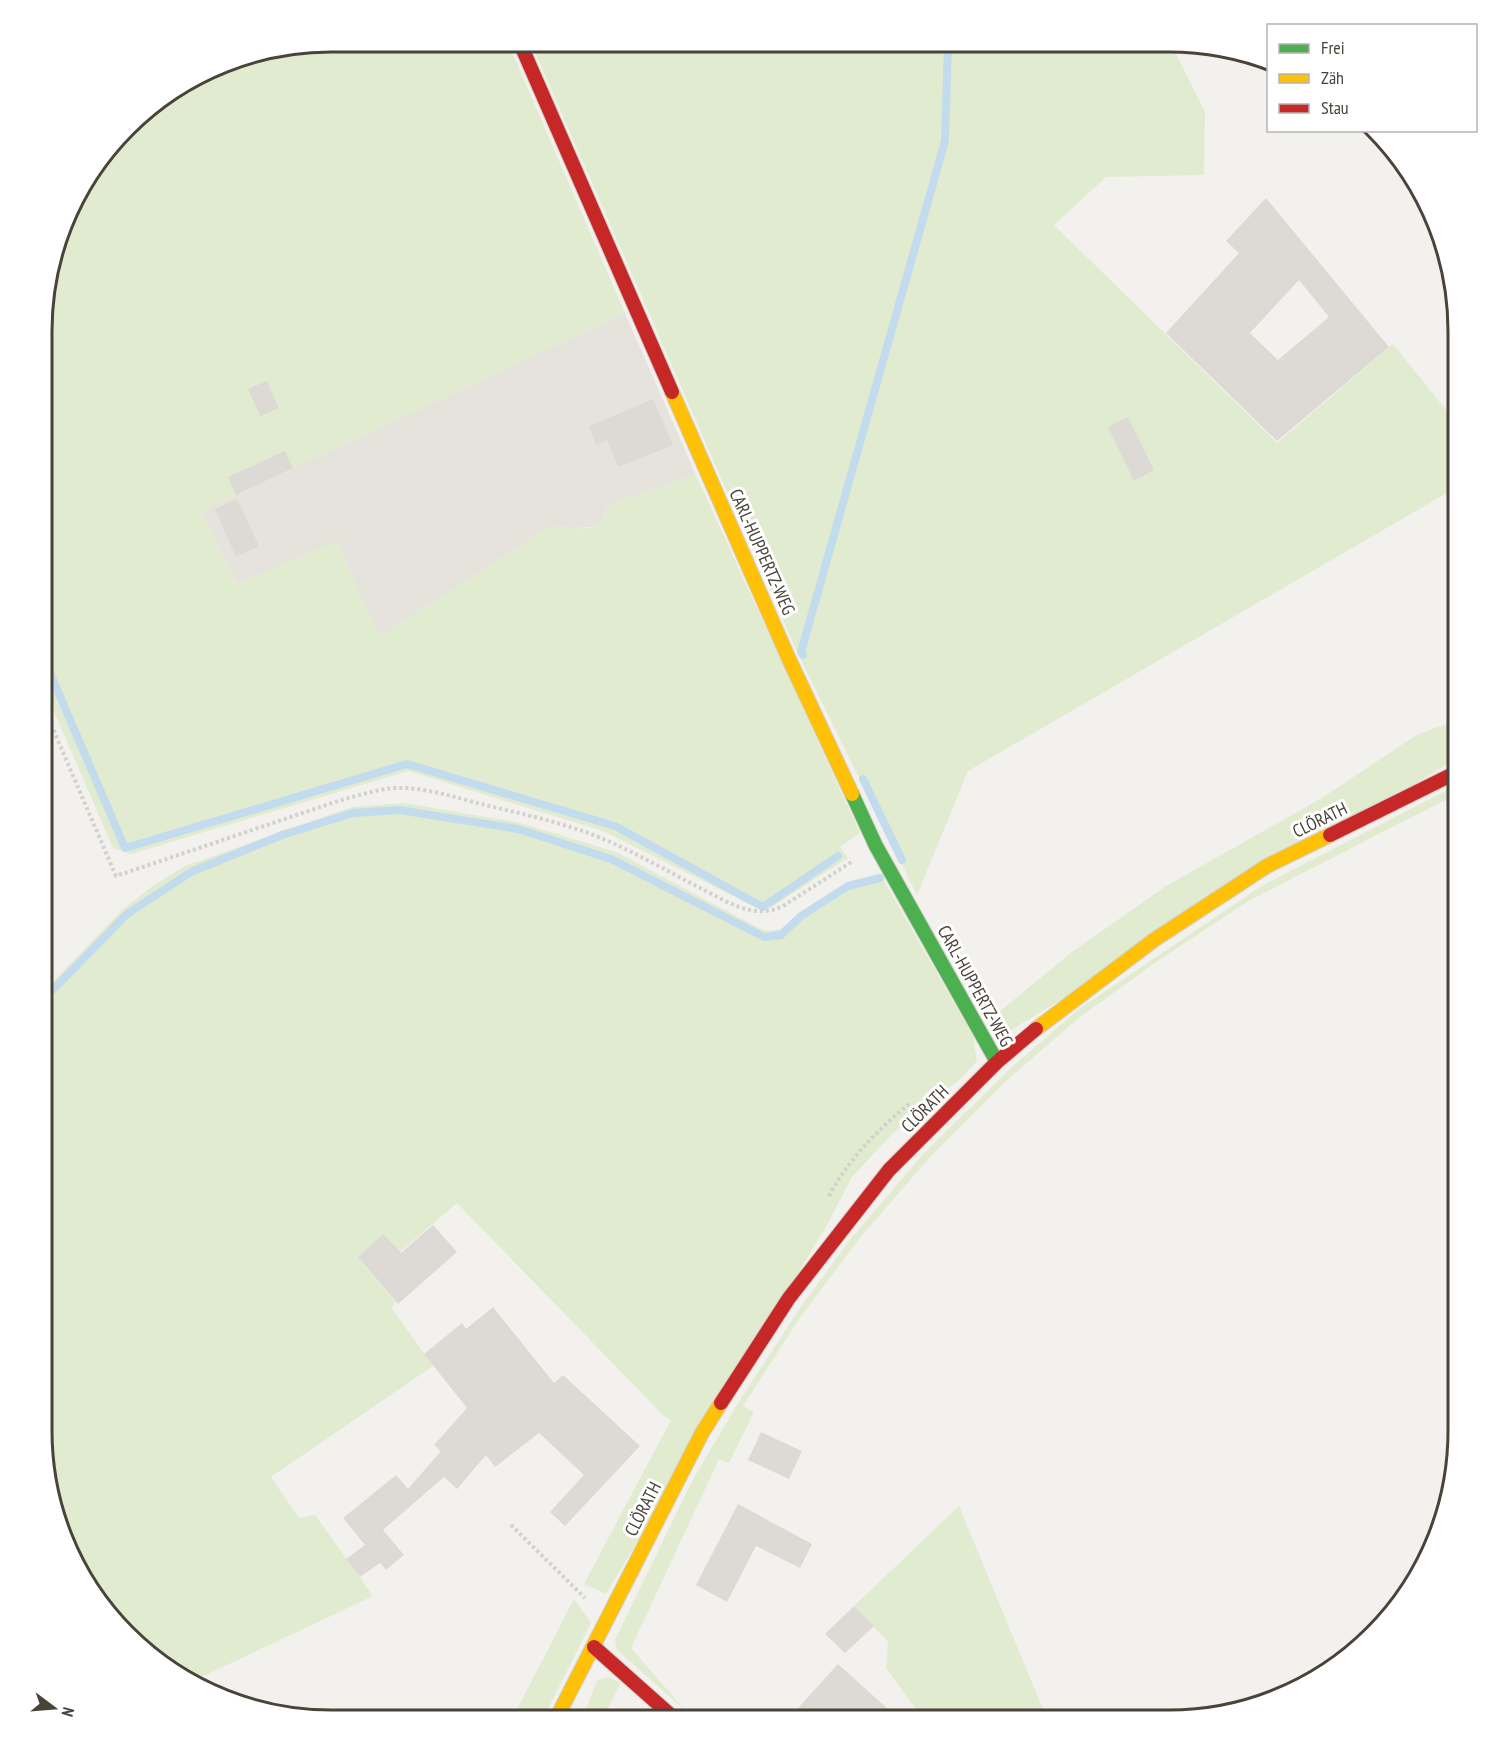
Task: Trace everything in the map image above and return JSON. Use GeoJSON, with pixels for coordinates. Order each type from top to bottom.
{"type":"FeatureCollection","features":[{"type":"Feature","properties":{"kind":"main road","name":"CARL-HUPPERTZ-WEG"},"geometry":{"type":"LineString","coordinates":[[524,52],[788,657],[876,846],[997,1062]]}},
{"type":"Feature","properties":{"kind":"main road","name":"CLÖRATH"},"geometry":{"type":"LineString","coordinates":[[561,1710],[702,1433],[789,1298],[889,1170],[1020,1041],[1154,940],[1267,866],[1448,776]]}},
{"type":"Feature","properties":{"kind":"main road"},"geometry":{"type":"LineString","coordinates":[[594,1647],[665,1710]]}},
{"type":"Feature","properties":{"kind":"path"},"geometry":{"type":"LineString","coordinates":[[52,727],[116,876],[338,801],[396,788],[422,790],[452,797],[546,820],[587,833],[628,850],[737,906],[754,911],[770,911],[783,906],[876,846]]}},
{"type":"Feature","properties":{"kind":"path"},"geometry":{"type":"LineString","coordinates":[[511,1525],[608,1620]]}},
{"type":"Feature","properties":{"kind":"shaded area"},"geometry":{"type":"Polygon","coordinates":[[[625,313],[696,475],[609,505],[602,521],[595,527],[551,526],[379,637],[337,542],[236,584],[201,511],[625,313]]]}},
{"type":"Feature","properties":{"kind":"green space"},"geometry":{"type":"Polygon","coordinates":[[[512,52],[625,313],[201,511],[236,584],[337,541],[379,637],[551,526],[577,528],[596,526],[603,519],[609,505],[696,475],[860,833],[840,847],[848,858],[773,906],[759,909],[603,831],[408,771],[131,854],[113,848],[52,707],[53,313],[62,259],[81,208],[110,162],[134,134],[162,110],[192,90],[242,67],[277,58],[313,53],[512,52]]]}},
{"type":"Feature","properties":{"kind":"green space"},"geometry":{"type":"Polygon","coordinates":[[[535,52],[1175,52],[1205,112],[1204,175],[1106,177],[1054,225],[1277,443],[1393,344],[1448,412],[1448,492],[968,771],[917,895],[797,652],[535,52]]]}},
{"type":"Feature","properties":{"kind":"green space"},"geometry":{"type":"Polygon","coordinates":[[[1448,725],[1448,764],[1008,1032],[988,1021],[1072,952],[1166,886],[1322,798],[1415,736],[1448,725]]]}},
{"type":"Feature","properties":{"kind":"green space"},"geometry":{"type":"Polygon","coordinates":[[[1448,790],[1448,799],[1250,900],[1159,960],[1080,1017],[1007,1080],[929,1158],[859,1239],[799,1319],[743,1406],[754,1412],[729,1463],[719,1459],[631,1648],[685,1710],[617,1650],[615,1640],[691,1483],[738,1403],[800,1308],[849,1241],[923,1154],[1012,1067],[1079,1009],[1263,885],[1448,790]]]}},
{"type":"Feature","properties":{"kind":"green space"},"geometry":{"type":"Polygon","coordinates":[[[404,803],[521,823],[616,852],[768,931],[782,929],[800,914],[850,882],[880,874],[973,1036],[977,1061],[960,1079],[893,1133],[852,1177],[828,1223],[606,1594],[584,1584],[671,1420],[664,1416],[457,1203],[400,1252],[383,1234],[358,1257],[396,1303],[391,1307],[433,1366],[271,1477],[299,1518],[315,1515],[373,1596],[201,1677],[162,1652],[134,1628],[110,1600],[81,1554],[67,1520],[58,1485],[52,1430],[52,983],[122,910],[151,887],[185,866],[352,807],[404,803]]]}},
{"type":"Feature","properties":{"kind":"green space"},"geometry":{"type":"Polygon","coordinates":[[[959,1506],[1043,1710],[916,1710],[886,1668],[888,1642],[854,1606],[959,1506]]]}},
{"type":"Feature","properties":{"kind":"green space"},"geometry":{"type":"Polygon","coordinates":[[[574,1599],[591,1623],[548,1710],[517,1710],[574,1599]]]}},
{"type":"Feature","properties":{"kind":"green space"},"geometry":{"type":"Polygon","coordinates":[[[608,1677],[621,1683],[607,1710],[586,1710],[597,1681],[608,1677]]]}},
{"type":"Feature","properties":{"kind":"building"},"geometry":{"type":"Polygon","coordinates":[[[1266,198],[1389,347],[1277,441],[1166,333],[1239,253],[1226,241],[1266,198]],[[1299,280],[1250,333],[1278,360],[1329,317],[1299,280]]]}},
{"type":"Feature","properties":{"kind":"building"},"geometry":{"type":"Polygon","coordinates":[[[267,381],[279,408],[260,416],[248,389],[267,381]]]}},
{"type":"Feature","properties":{"kind":"building"},"geometry":{"type":"Polygon","coordinates":[[[653,399],[673,445],[618,467],[607,440],[596,445],[589,426],[653,399]]]}},
{"type":"Feature","properties":{"kind":"building"},"geometry":{"type":"Polygon","coordinates":[[[1128,417],[1154,470],[1134,481],[1108,427],[1128,417]]]}},
{"type":"Feature","properties":{"kind":"building"},"geometry":{"type":"Polygon","coordinates":[[[285,451],[293,468],[236,495],[228,477],[285,451]]]}},
{"type":"Feature","properties":{"kind":"building"},"geometry":{"type":"Polygon","coordinates":[[[237,499],[259,546],[236,557],[215,509],[237,499]]]}},
{"type":"Feature","properties":{"kind":"building"},"geometry":{"type":"Polygon","coordinates":[[[433,1225],[457,1252],[398,1304],[358,1257],[383,1234],[401,1253],[433,1225]]]}},
{"type":"Feature","properties":{"kind":"building"},"geometry":{"type":"Polygon","coordinates":[[[493,1307],[554,1383],[563,1375],[640,1446],[565,1526],[550,1512],[584,1475],[539,1433],[495,1467],[486,1455],[457,1489],[444,1477],[383,1530],[404,1555],[386,1570],[380,1563],[360,1577],[346,1559],[365,1545],[343,1518],[396,1475],[408,1489],[441,1451],[434,1445],[467,1408],[424,1354],[462,1323],[466,1329],[493,1307]]]}},
{"type":"Feature","properties":{"kind":"building"},"geometry":{"type":"Polygon","coordinates":[[[761,1432],[802,1451],[789,1479],[748,1460],[761,1432]]]}},
{"type":"Feature","properties":{"kind":"building"},"geometry":{"type":"Polygon","coordinates":[[[738,1504],[812,1544],[800,1568],[756,1546],[727,1602],[696,1585],[738,1504]]]}},
{"type":"Feature","properties":{"kind":"building"},"geometry":{"type":"Polygon","coordinates":[[[854,1606],[874,1626],[845,1653],[825,1634],[854,1606]]]}},
{"type":"Feature","properties":{"kind":"building"},"geometry":{"type":"Polygon","coordinates":[[[838,1664],[889,1710],[796,1710],[838,1664]]]}},
{"type":"Feature","properties":{"kind":"waterway"},"geometry":{"type":"LineString","coordinates":[[803,655],[801,652],[945,141],[948,52]]}},
{"type":"Feature","properties":{"kind":"waterway"},"geometry":{"type":"LineString","coordinates":[[52,678],[125,848],[407,764],[615,826],[763,907],[838,856]]}},
{"type":"Feature","properties":{"kind":"waterway"},"geometry":{"type":"LineString","coordinates":[[863,779],[902,860]]}},
{"type":"Feature","properties":{"kind":"waterway"},"geometry":{"type":"LineString","coordinates":[[52,991],[127,914],[191,872],[282,835],[353,813],[399,810],[518,829],[611,859],[764,937],[781,935],[801,916],[848,886],[880,878]]}},
{"type":"Feature","properties":{"kind":"traffic: fast"},"geometry":{"type":"LineString","coordinates":[[852,794],[876,846],[997,1062]]}},
{"type":"Feature","properties":{"kind":"traffic: slow"},"geometry":{"type":"LineString","coordinates":[[672,392],[788,657],[852,794]]}},
{"type":"Feature","properties":{"kind":"traffic: slow"},"geometry":{"type":"LineString","coordinates":[[1036,1029],[1154,940],[1267,866],[1330,835]]}},
{"type":"Feature","properties":{"kind":"traffic: slow"},"geometry":{"type":"LineString","coordinates":[[561,1710],[702,1433],[721,1403]]}},
{"type":"Feature","properties":{"kind":"traffic: jam"},"geometry":{"type":"LineString","coordinates":[[524,52],[672,392]]}},
{"type":"Feature","properties":{"kind":"traffic: jam"},"geometry":{"type":"LineString","coordinates":[[1330,835],[1448,776]]}},
{"type":"Feature","properties":{"kind":"traffic: jam"},"geometry":{"type":"LineString","coordinates":[[721,1403],[789,1298],[889,1170],[997,1062],[1036,1029]]}},
{"type":"Feature","properties":{"kind":"traffic: jam"},"geometry":{"type":"LineString","coordinates":[[594,1647],[665,1710]]}}]}
